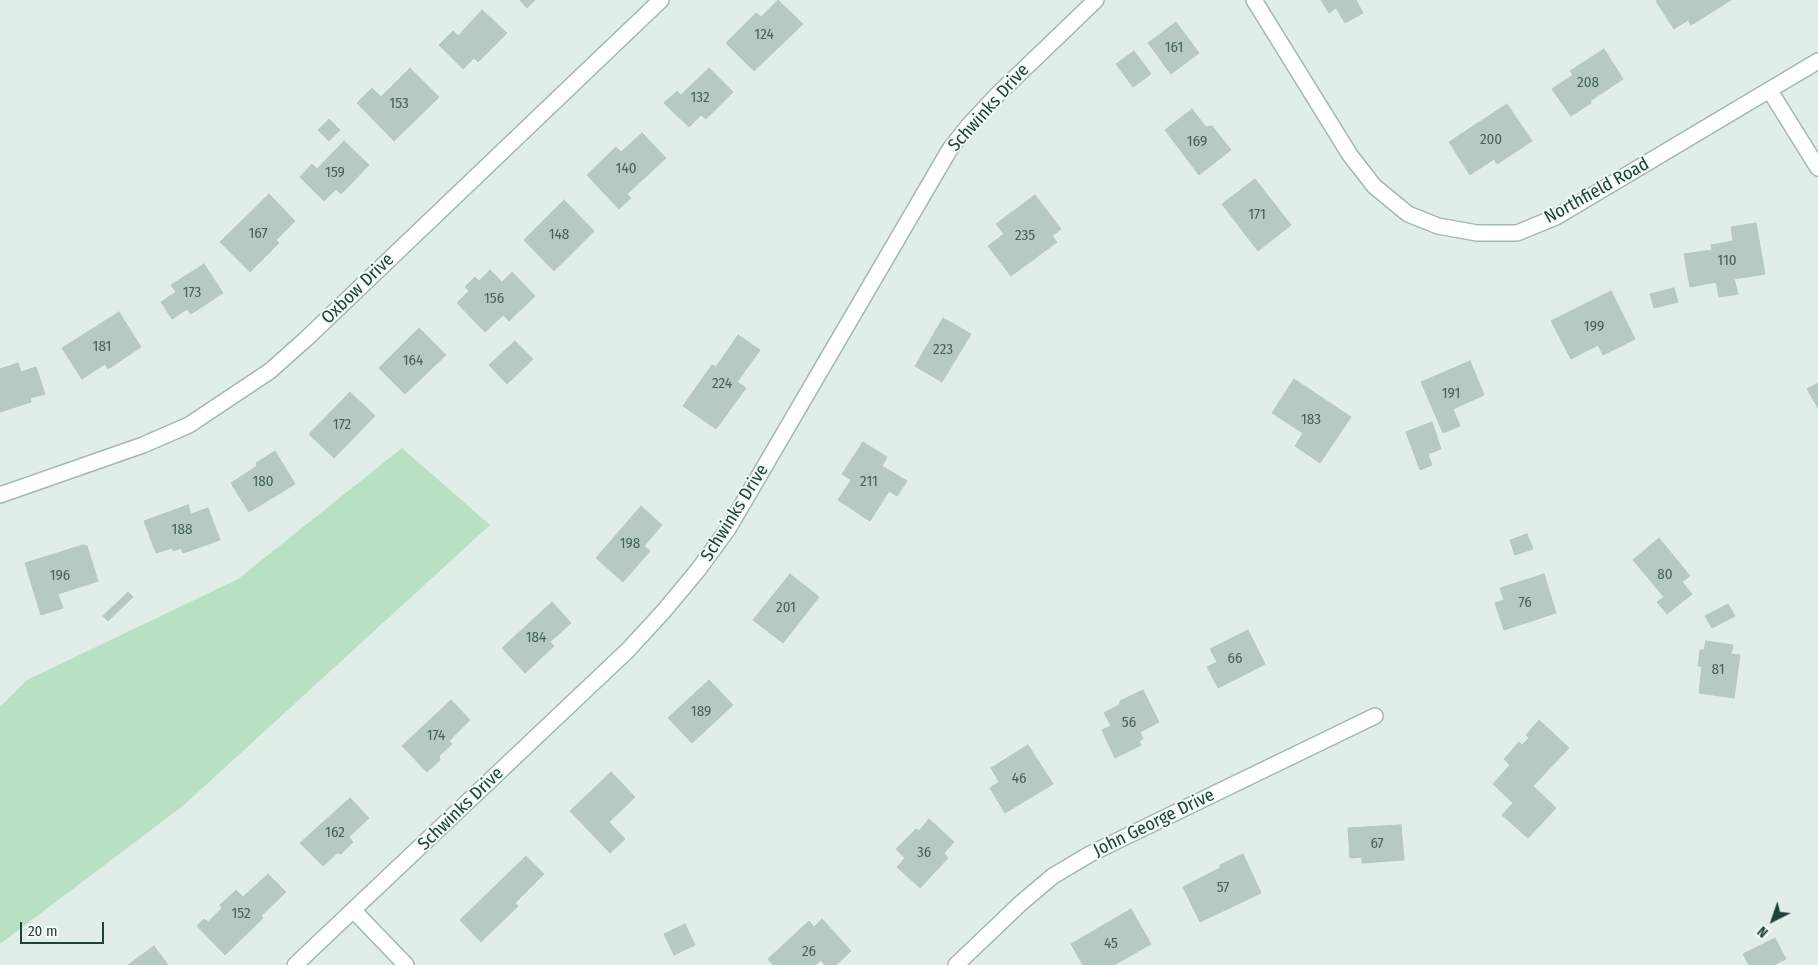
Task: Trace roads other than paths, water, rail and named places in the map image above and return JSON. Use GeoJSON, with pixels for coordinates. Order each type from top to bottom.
{"type":"FeatureCollection","features":[{"type":"Feature","properties":{"kind":"street","name":"Oxbow Drive"},"geometry":{"type":"LineString","coordinates":[[0,495],[143,445],[189,425],[270,371],[662,0]]}},
{"type":"Feature","properties":{"kind":"street","name":"Schwinks Drive"},"geometry":{"type":"LineString","coordinates":[[295,965],[628,650],[698,570],[728,529],[950,149],[995,97],[1096,0]]}},
{"type":"Feature","properties":{"kind":"street","name":"Northfield Road"},"geometry":{"type":"LineString","coordinates":[[1254,0],[1350,155],[1374,186],[1408,214],[1438,226],[1477,233],[1517,232],[1556,217],[1818,60]]}},
{"type":"Feature","properties":{"kind":"street"},"geometry":{"type":"LineString","coordinates":[[1770,90],[1818,168]]}},
{"type":"Feature","properties":{"kind":"street","name":"John George Drive"},"geometry":{"type":"LineString","coordinates":[[956,965],[1021,903],[1053,876],[1090,854],[1375,716]]}},
{"type":"Feature","properties":{"kind":"street"},"geometry":{"type":"LineString","coordinates":[[354,911],[406,965]]}}]}
